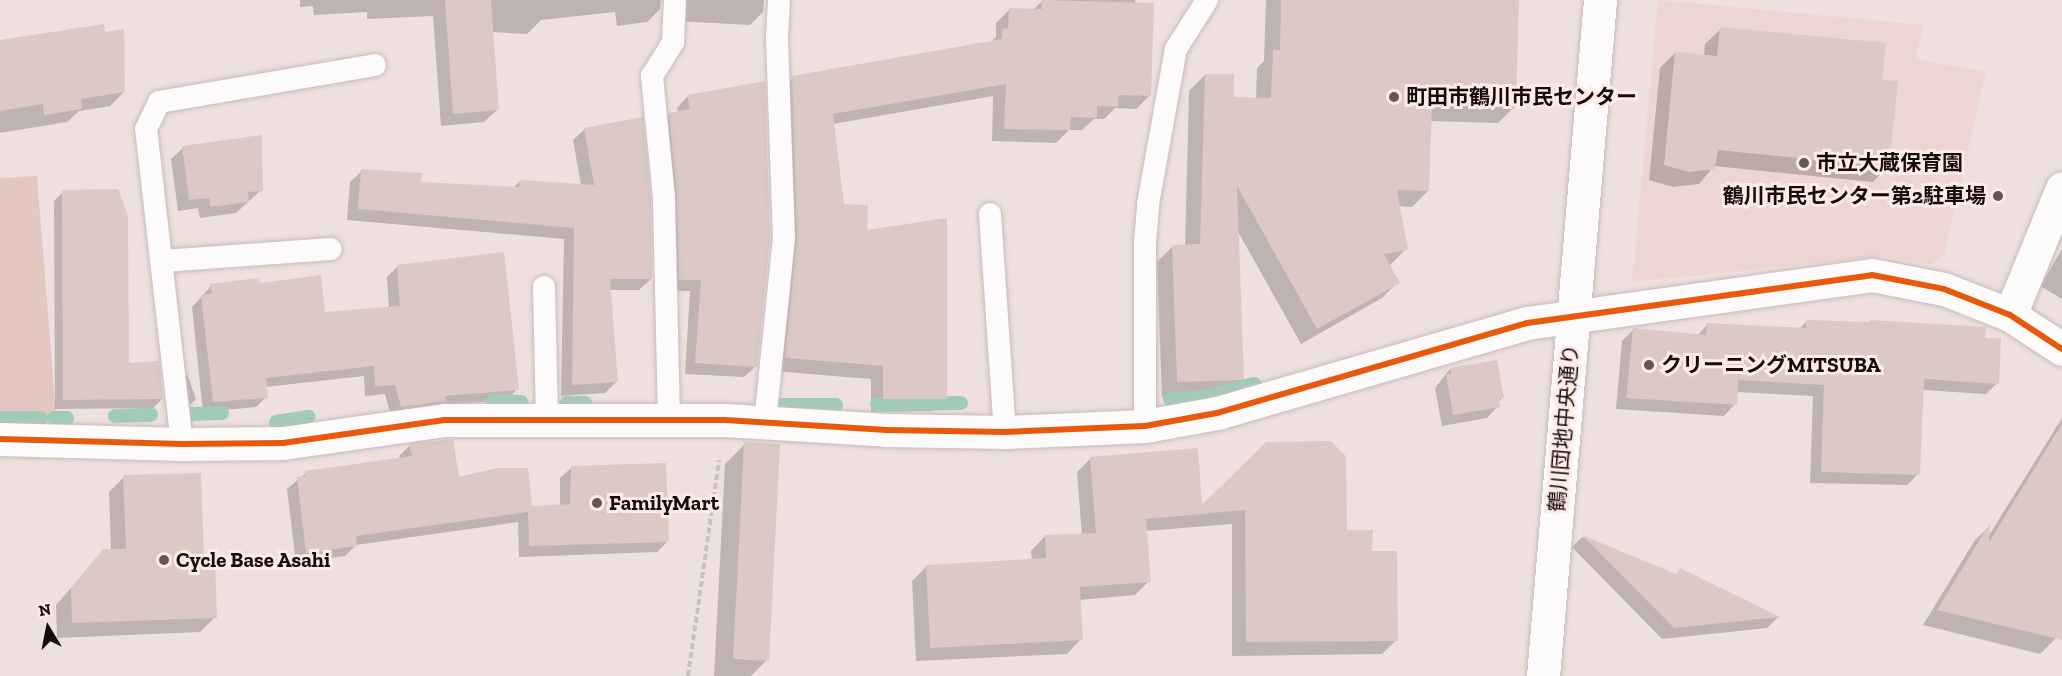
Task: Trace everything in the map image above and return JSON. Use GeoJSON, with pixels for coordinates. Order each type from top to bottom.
{"type":"FeatureCollection","features":[{"type":"Feature","properties":{"kind":"street","name":"鶴川団地中央通り"},"geometry":{"type":"LineString","coordinates":[[1543,676],[1600,0]]}},
{"type":"Feature","properties":{"kind":"street"},"geometry":{"type":"LineString","coordinates":[[2010,315],[2062,188]]}},
{"type":"Feature","properties":{"kind":"street"},"geometry":{"type":"LineString","coordinates":[[0,439],[182,444],[283,443],[444,420],[725,420],[887,430],[1005,432],[1145,426],[1216,413],[1527,323],[1872,275],[1944,289],[2010,315],[2062,348]]}},
{"type":"Feature","properties":{"kind":"lane"},"geometry":{"type":"LineString","coordinates":[[669,420],[664,197],[652,76],[674,42],[675,0]]}},
{"type":"Feature","properties":{"kind":"lane"},"geometry":{"type":"LineString","coordinates":[[765,422],[784,239],[777,38],[779,0]]}},
{"type":"Feature","properties":{"kind":"lane"},"geometry":{"type":"LineString","coordinates":[[1145,426],[1145,242],[1148,204],[1176,49],[1207,0]]}},
{"type":"Feature","properties":{"kind":"lane"},"geometry":{"type":"LineString","coordinates":[[182,444],[163,261],[146,129],[159,102],[375,65]]}},
{"type":"Feature","properties":{"kind":"lane"},"geometry":{"type":"LineString","coordinates":[[990,214],[1005,432]]}},
{"type":"Feature","properties":{"kind":"lane"},"geometry":{"type":"LineString","coordinates":[[163,261],[331,249]]}},
{"type":"Feature","properties":{"kind":"lane"},"geometry":{"type":"LineString","coordinates":[[544,287],[547,419]]}},
{"type":"Feature","properties":{"kind":"path"},"geometry":{"type":"LineString","coordinates":[[688,676],[725,420]]}},
{"type":"Feature","properties":{"kind":"shaded area","name":"市立大蔵保育園"},"geometry":{"type":"Polygon","coordinates":[[[1658,0],[1923,25],[1916,59],[1986,72],[1944,255],[1931,265],[1883,256],[1632,282],[1658,0]]]}},
{"type":"Feature","properties":{"kind":"shaded area"},"geometry":{"type":"Polygon","coordinates":[[[37,176],[56,414],[0,415],[0,178],[37,176]]]}},
{"type":"Feature","properties":{"kind":"building"},"geometry":{"type":"Polygon","coordinates":[[[445,0],[491,0],[499,110],[453,114],[445,0]]]}},
{"type":"Feature","properties":{"kind":"building"},"geometry":{"type":"Polygon","coordinates":[[[1042,0],[1154,3],[1151,96],[1119,95],[1118,107],[1097,106],[1097,118],[1071,117],[1070,130],[1004,129],[1006,84],[833,114],[844,204],[868,205],[867,230],[947,218],[947,399],[883,399],[883,366],[785,358],[797,239],[792,76],[1002,39],[1002,29],[1008,28],[1009,8],[1042,9],[1042,0]]]}},
{"type":"Feature","properties":{"kind":"building","name":"町田市鶴川市民センター"},"geometry":{"type":"Polygon","coordinates":[[[1281,0],[1519,0],[1516,107],[1432,105],[1429,191],[1397,190],[1408,250],[1384,254],[1400,283],[1317,329],[1237,186],[1244,380],[1177,382],[1172,245],[1200,244],[1205,74],[1234,74],[1234,97],[1271,98],[1273,50],[1280,50],[1281,0]]]}},
{"type":"Feature","properties":{"kind":"building"},"geometry":{"type":"Polygon","coordinates":[[[104,24],[105,32],[124,29],[125,92],[81,99],[82,109],[44,115],[43,104],[0,111],[0,40],[104,24]]]}},
{"type":"Feature","properties":{"kind":"building"},"geometry":{"type":"Polygon","coordinates":[[[1720,27],[1886,43],[1882,80],[1898,81],[1889,167],[1718,150],[1715,169],[1689,172],[1664,165],[1675,52],[1717,56],[1720,27]]]}},
{"type":"Feature","properties":{"kind":"building"},"geometry":{"type":"Polygon","coordinates":[[[765,81],[770,239],[757,367],[695,363],[701,280],[679,280],[677,196],[669,113],[690,109],[687,95],[765,81]]]}},
{"type":"Feature","properties":{"kind":"building"},"geometry":{"type":"Polygon","coordinates":[[[643,117],[651,198],[652,279],[610,279],[618,382],[572,385],[574,228],[358,209],[361,169],[422,173],[421,182],[519,187],[520,180],[594,185],[584,128],[643,117]]]}},
{"type":"Feature","properties":{"kind":"building"},"geometry":{"type":"Polygon","coordinates":[[[262,135],[263,191],[248,192],[249,202],[210,207],[209,198],[189,200],[182,146],[262,135]]]}},
{"type":"Feature","properties":{"kind":"building"},"geometry":{"type":"Polygon","coordinates":[[[118,189],[128,216],[129,363],[159,361],[163,399],[63,400],[62,190],[118,189]]]}},
{"type":"Feature","properties":{"kind":"building"},"geometry":{"type":"Polygon","coordinates":[[[504,252],[519,390],[445,396],[446,401],[401,407],[395,385],[375,386],[374,366],[266,378],[268,398],[213,402],[201,295],[212,293],[210,284],[259,278],[260,283],[321,275],[325,312],[400,306],[397,265],[504,252]]]}},
{"type":"Feature","properties":{"kind":"building"},"geometry":{"type":"Polygon","coordinates":[[[1806,320],[1869,322],[1869,320],[1986,327],[1985,338],[2001,338],[1999,384],[1924,379],[1920,475],[1821,472],[1824,385],[1738,380],[1737,405],[1626,398],[1633,328],[1706,335],[1707,323],[1806,328],[1806,320]]]}},
{"type":"Feature","properties":{"kind":"building"},"geometry":{"type":"Polygon","coordinates":[[[1497,360],[1504,398],[1499,399],[1500,407],[1453,415],[1446,375],[1451,374],[1450,368],[1497,360]]]}},
{"type":"Feature","properties":{"kind":"building"},"geometry":{"type":"Polygon","coordinates":[[[2062,424],[2062,640],[1937,610],[1990,523],[1989,542],[2062,424]]]}},
{"type":"Feature","properties":{"kind":"building"},"geometry":{"type":"Polygon","coordinates":[[[453,439],[459,477],[497,468],[528,468],[532,506],[570,504],[571,466],[666,463],[669,542],[529,546],[528,512],[356,536],[357,546],[306,553],[297,477],[305,476],[305,471],[412,456],[409,444],[453,439]]]}},
{"type":"Feature","properties":{"kind":"building"},"geometry":{"type":"Polygon","coordinates":[[[1331,441],[1346,456],[1347,530],[1373,530],[1372,551],[1397,551],[1398,641],[1246,642],[1245,510],[1146,519],[1151,582],[1080,587],[1083,640],[930,648],[926,565],[1046,558],[1045,535],[1096,533],[1090,457],[1198,448],[1202,505],[1266,442],[1331,441]]]}},
{"type":"Feature","properties":{"kind":"building"},"geometry":{"type":"Polygon","coordinates":[[[744,442],[780,444],[769,661],[733,659],[744,442]]]}},
{"type":"Feature","properties":{"kind":"building"},"geometry":{"type":"Polygon","coordinates":[[[201,473],[204,561],[215,561],[217,618],[72,623],[71,588],[103,549],[126,549],[123,475],[201,473]]]}},
{"type":"Feature","properties":{"kind":"building"},"geometry":{"type":"Polygon","coordinates":[[[1582,535],[1676,574],[1680,568],[1780,617],[1674,628],[1582,535]]]}},
{"type":"Feature","properties":{"kind":"waterway"},"geometry":{"type":"LineString","coordinates":[[1170,399],[1204,397],[1254,384]]}},
{"type":"Feature","properties":{"kind":"waterway"},"geometry":{"type":"LineString","coordinates":[[493,401],[521,402]]}},
{"type":"Feature","properties":{"kind":"waterway"},"geometry":{"type":"LineString","coordinates":[[567,403],[585,403]]}},
{"type":"Feature","properties":{"kind":"waterway"},"geometry":{"type":"LineString","coordinates":[[877,404],[961,403]]}},
{"type":"Feature","properties":{"kind":"waterway"},"geometry":{"type":"LineString","coordinates":[[778,405],[836,405]]}},
{"type":"Feature","properties":{"kind":"waterway"},"geometry":{"type":"LineString","coordinates":[[190,414],[222,413]]}},
{"type":"Feature","properties":{"kind":"waterway"},"geometry":{"type":"LineString","coordinates":[[115,416],[151,415]]}},
{"type":"Feature","properties":{"kind":"waterway"},"geometry":{"type":"LineString","coordinates":[[276,422],[309,417]]}},
{"type":"Feature","properties":{"kind":"waterway"},"geometry":{"type":"LineString","coordinates":[[0,418],[41,418]]}},
{"type":"Feature","properties":{"kind":"waterway"},"geometry":{"type":"LineString","coordinates":[[54,418],[67,418]]}},
{"type":"Feature","properties":{"kind":"cycle path"},"geometry":{"type":"LineString","coordinates":[[0,439],[182,444],[283,443],[444,420],[725,420],[887,430],[1005,432],[1145,426],[1217,413],[1527,323],[1872,275],[1944,289],[2010,315],[2062,349]]}},
{"type":"Feature","properties":{"kind":"place","name":"町田市鶴川市民センター"},"geometry":{"type":"Point","coordinates":[1394,97]}},
{"type":"Feature","properties":{"kind":"place","name":"市立大蔵保育園"},"geometry":{"type":"Point","coordinates":[1804,163]}},
{"type":"Feature","properties":{"kind":"place","name":"鶴川市民センター第2駐車場"},"geometry":{"type":"Point","coordinates":[1998,196]}},
{"type":"Feature","properties":{"kind":"place","name":"クリーニングMITSUBA"},"geometry":{"type":"Point","coordinates":[1649,365]}},
{"type":"Feature","properties":{"kind":"place","name":"FamilyMart"},"geometry":{"type":"Point","coordinates":[597,503]}},
{"type":"Feature","properties":{"kind":"place","name":"Cycle Base Asahi"},"geometry":{"type":"Point","coordinates":[164,560]}}]}
